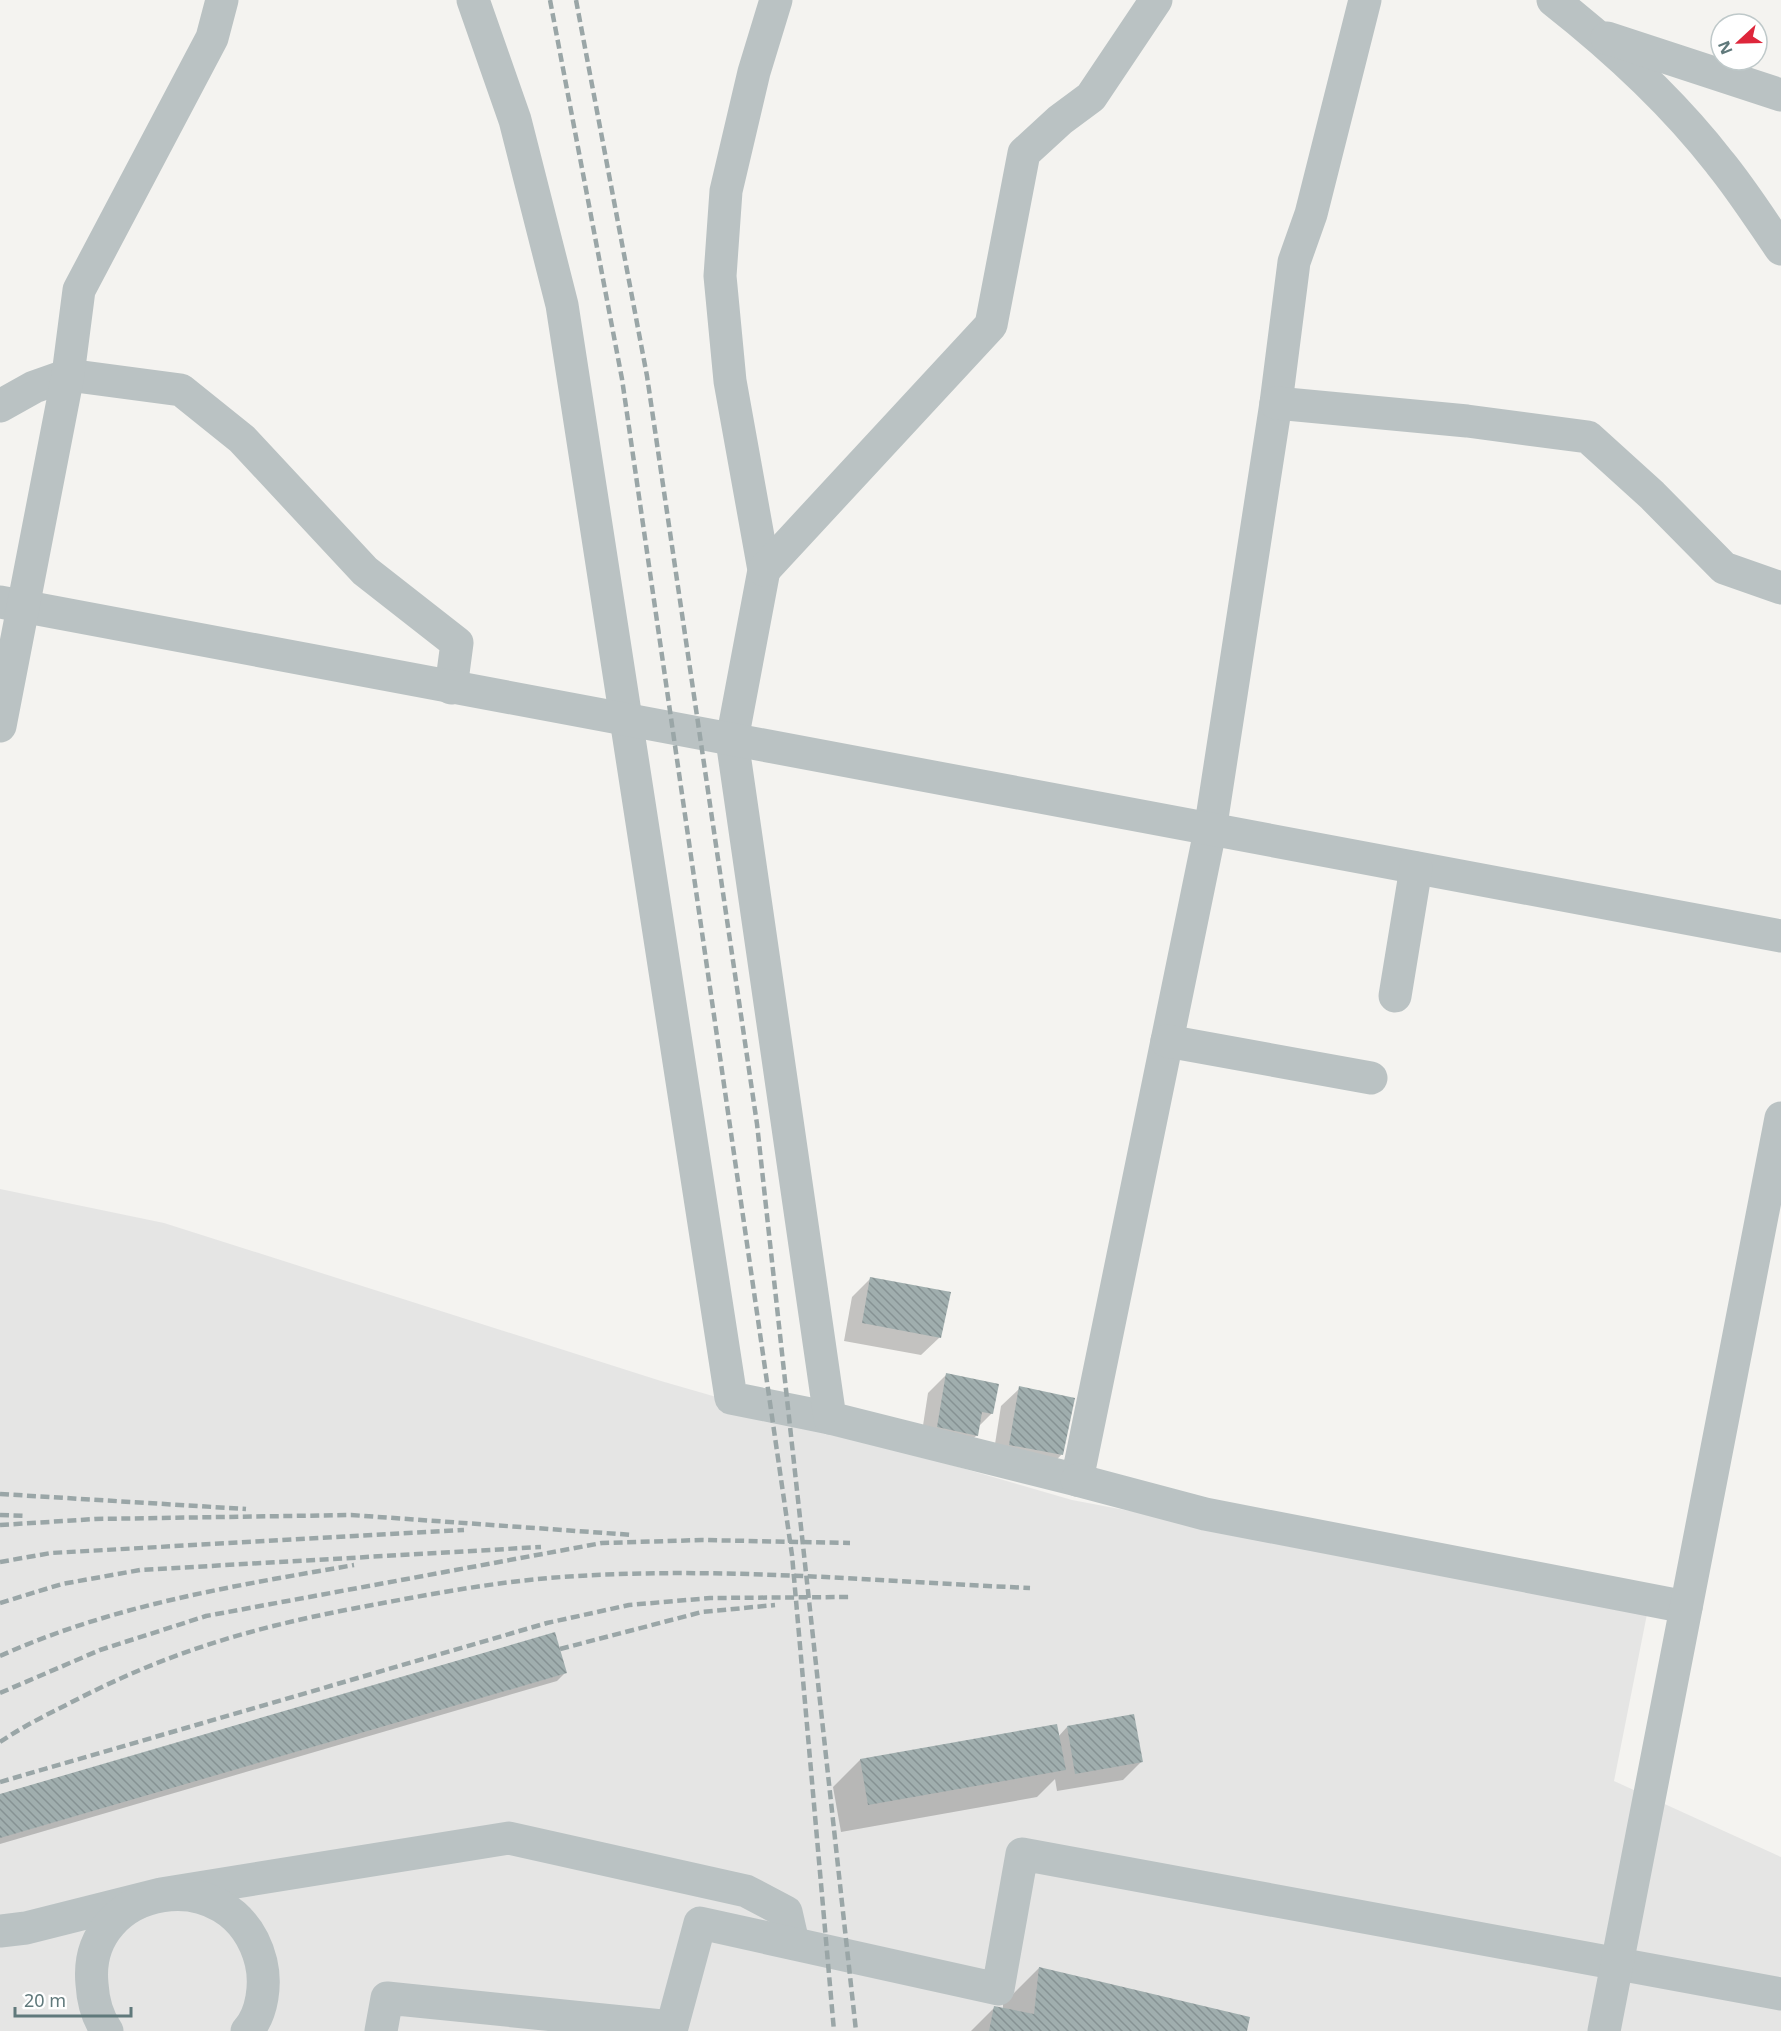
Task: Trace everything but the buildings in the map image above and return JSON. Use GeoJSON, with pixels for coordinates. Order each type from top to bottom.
{"type":"FeatureCollection","features":[{"type":"Feature","properties":{"kind":"street"},"geometry":{"type":"LineString","coordinates":[[0,726],[12,604],[68,375],[79,290],[212,38],[222,0]]}},
{"type":"Feature","properties":{"kind":"street"},"geometry":{"type":"LineString","coordinates":[[473,0],[515,120],[562,305],[731,1398],[830,1418],[1205,1514],[1686,1607]]}},
{"type":"Feature","properties":{"kind":"street"},"geometry":{"type":"LineString","coordinates":[[776,0],[754,72],[726,191],[720,276],[730,381],[764,570],[732,740],[830,1418]]}},
{"type":"Feature","properties":{"kind":"street"},"geometry":{"type":"LineString","coordinates":[[764,570],[991,325],[1024,153],[1060,120],[1091,97],[1156,0]]}},
{"type":"Feature","properties":{"kind":"street"},"geometry":{"type":"LineString","coordinates":[[1077,1480],[1210,831],[1276,403],[1293,262],[1311,214],[1365,0]]}},
{"type":"Feature","properties":{"kind":"street"},"geometry":{"type":"LineString","coordinates":[[1553,0],[1596,34],[1664,98],[1720,163],[1781,249]]}},
{"type":"Feature","properties":{"kind":"street"},"geometry":{"type":"LineString","coordinates":[[1596,34],[1781,95]]}},
{"type":"Feature","properties":{"kind":"street"},"geometry":{"type":"LineString","coordinates":[[0,406],[34,387],[68,375],[181,390],[242,439],[365,571],[457,643],[452,688]]}},
{"type":"Feature","properties":{"kind":"street"},"geometry":{"type":"LineString","coordinates":[[1276,403],[1467,421],[1588,437],[1652,495],[1724,568],[1781,588]]}},
{"type":"Feature","properties":{"kind":"street"},"geometry":{"type":"LineString","coordinates":[[12,604],[628,722],[1781,936]]}},
{"type":"Feature","properties":{"kind":"street"},"geometry":{"type":"LineString","coordinates":[[1395,996],[1416,868]]}},
{"type":"Feature","properties":{"kind":"street"},"geometry":{"type":"LineString","coordinates":[[1167,1041],[1371,1078]]}},
{"type":"Feature","properties":{"kind":"street"},"geometry":{"type":"LineString","coordinates":[[1604,2031],[1781,1118]]}},
{"type":"Feature","properties":{"kind":"street"},"geometry":{"type":"LineString","coordinates":[[0,1931],[26,1928],[161,1894],[509,1838],[746,1891],[786,1912],[793,1943]]}},
{"type":"Feature","properties":{"kind":"street"},"geometry":{"type":"LineString","coordinates":[[381,2031],[387,1998],[672,2027],[700,1923],[998,1989],[1022,1854],[1781,1994]]}},
{"type":"Feature","properties":{"kind":"street"},"geometry":{"type":"LineString","coordinates":[[107,2031],[93,2003],[91,1974],[97,1947],[112,1923],[134,1905],[161,1894],[190,1894],[217,1903],[240,1920],[256,1944],[264,1972],[262,2001],[247,2031]]}},
{"type":"Feature","properties":{"kind":"shaded area"},"geometry":{"type":"Polygon","coordinates":[[[0,1189],[164,1223],[661,1381],[1072,1500],[1648,1609],[1614,1781],[1781,1857],[1781,2031],[0,2031],[0,1189]]]}},
{"type":"Feature","properties":{"kind":"railway"},"geometry":{"type":"LineString","coordinates":[[550,0],[622,379],[792,1555],[834,2031]]}},
{"type":"Feature","properties":{"kind":"railway"},"geometry":{"type":"LineString","coordinates":[[576,0],[647,376],[757,1124],[856,2031]]}},
{"type":"Feature","properties":{"kind":"railway"},"geometry":{"type":"LineString","coordinates":[[0,1494],[246,1509]]}},
{"type":"Feature","properties":{"kind":"railway"},"geometry":{"type":"LineString","coordinates":[[0,1515],[26,1516]]}},
{"type":"Feature","properties":{"kind":"railway"},"geometry":{"type":"LineString","coordinates":[[0,1525],[95,1519],[351,1515],[633,1535]]}},
{"type":"Feature","properties":{"kind":"railway"},"geometry":{"type":"LineString","coordinates":[[0,1562],[51,1553],[464,1530]]}},
{"type":"Feature","properties":{"kind":"railway"},"geometry":{"type":"LineString","coordinates":[[0,1693],[100,1650],[206,1616],[602,1543],[702,1540],[850,1543]]}},
{"type":"Feature","properties":{"kind":"railway"},"geometry":{"type":"LineString","coordinates":[[0,1603],[62,1584],[140,1570],[541,1547]]}},
{"type":"Feature","properties":{"kind":"railway"},"geometry":{"type":"LineString","coordinates":[[0,1656],[43,1638],[130,1610],[174,1599],[354,1565]]}},
{"type":"Feature","properties":{"kind":"railway"},"geometry":{"type":"LineString","coordinates":[[0,1742],[34,1721],[139,1670],[207,1645],[313,1617],[482,1586],[562,1577],[679,1573],[796,1576],[1030,1588]]}},
{"type":"Feature","properties":{"kind":"railway"},"geometry":{"type":"LineString","coordinates":[[0,1782],[547,1623],[629,1605],[710,1598],[850,1597]]}},
{"type":"Feature","properties":{"kind":"railway"},"geometry":{"type":"LineString","coordinates":[[560,1649],[702,1612],[775,1605]]}}]}
